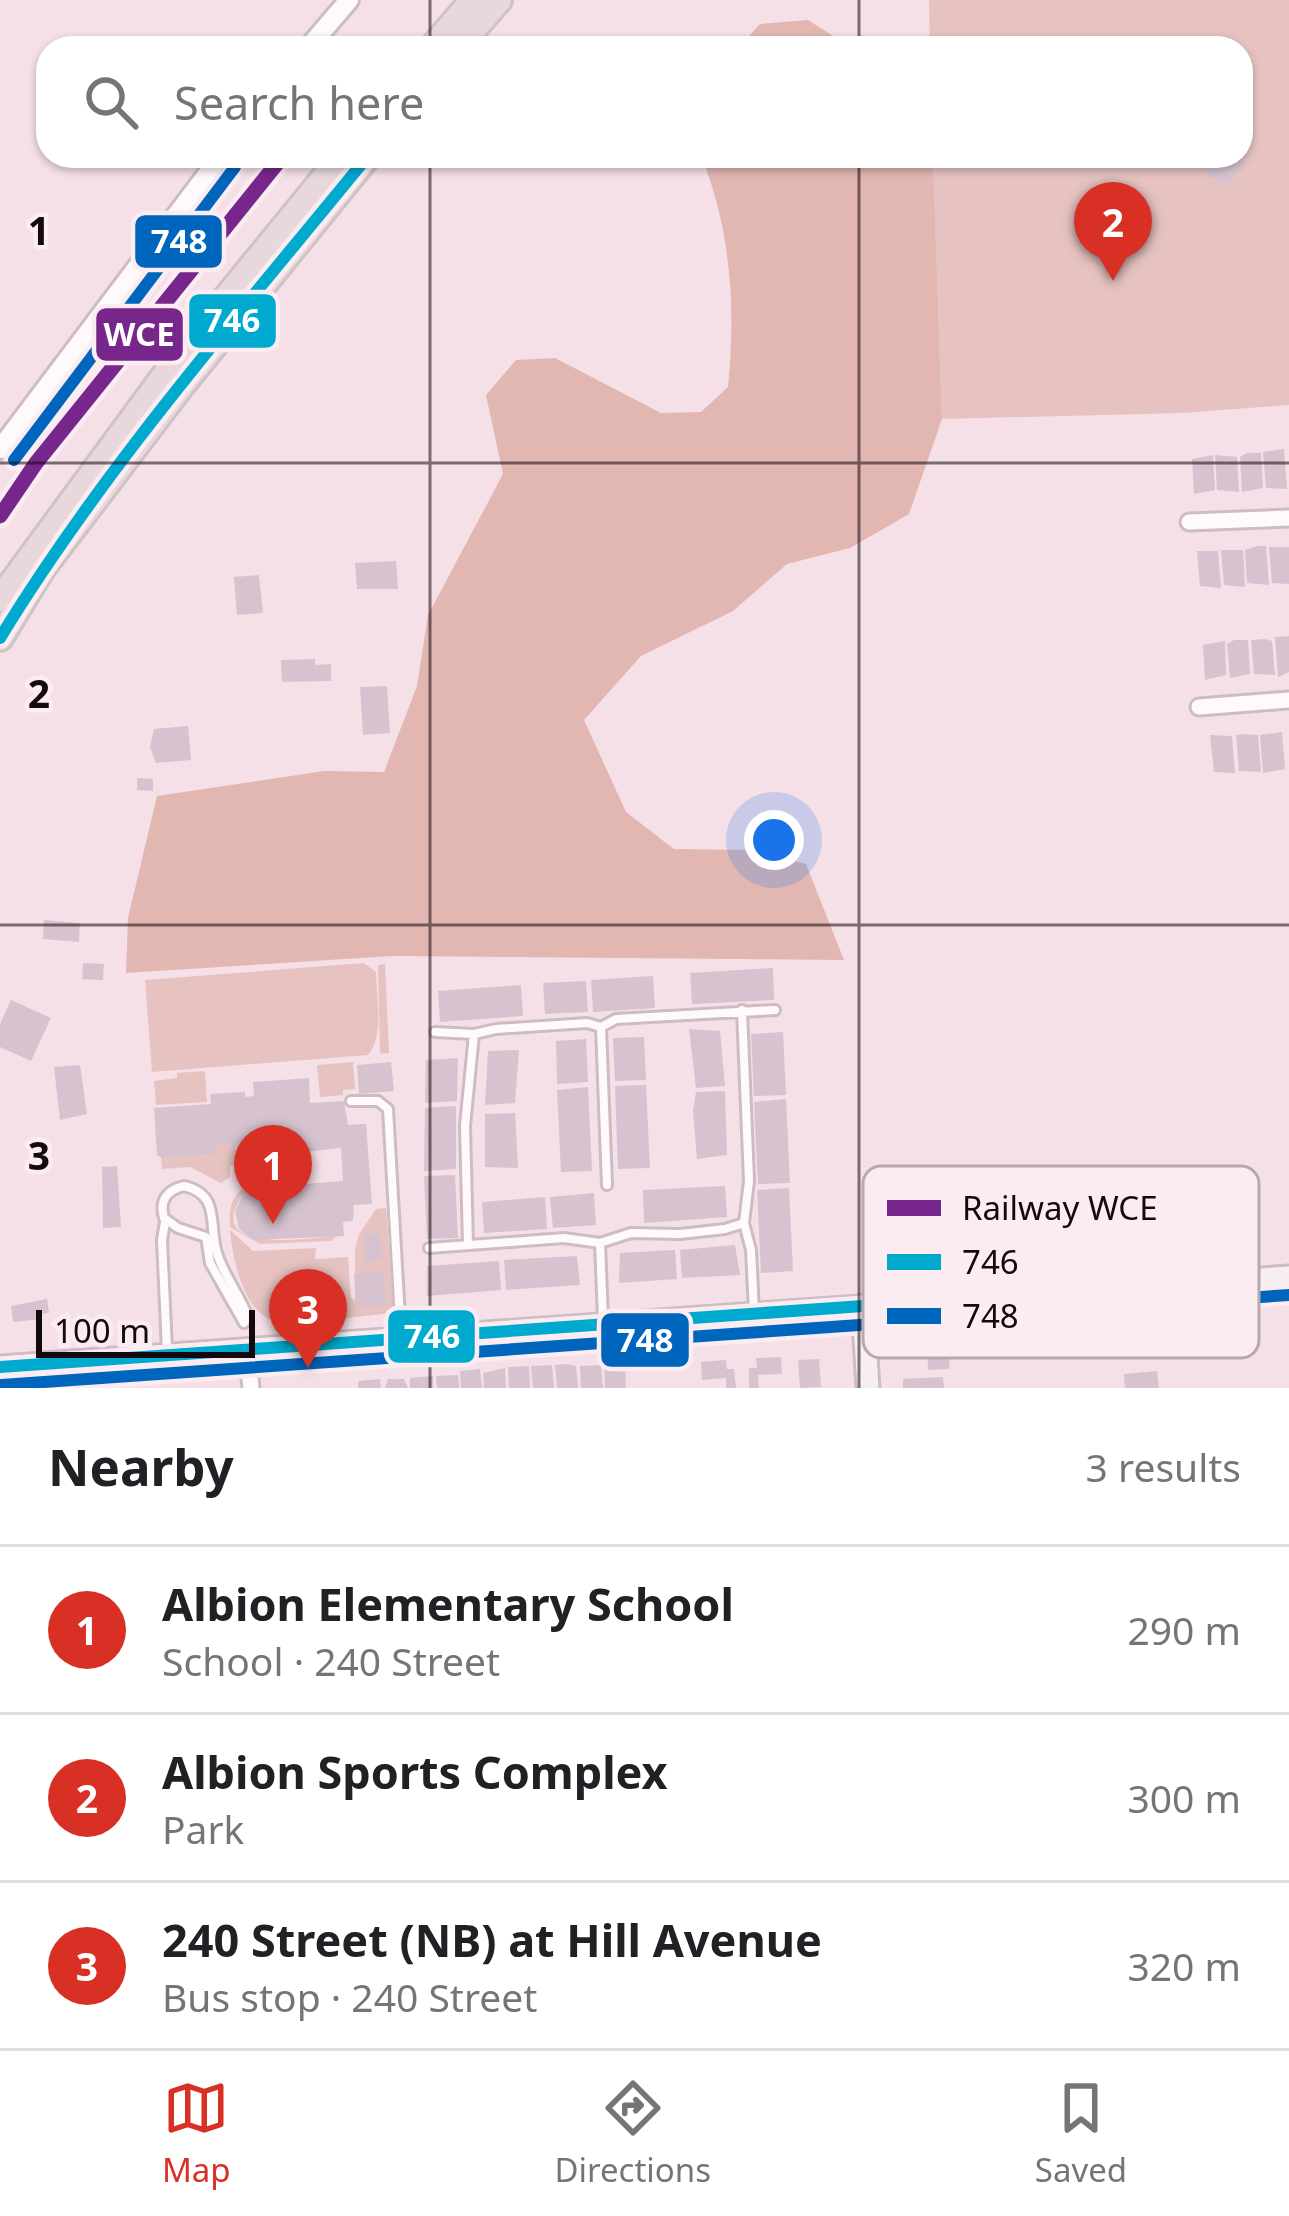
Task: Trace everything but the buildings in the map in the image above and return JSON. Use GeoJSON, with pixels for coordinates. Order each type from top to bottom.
{"type":"FeatureCollection","features":[{"type":"Feature","properties":{"kind":"highway"},"geometry":{"type":"LineString","coordinates":[[442,36],[472,0]]}},
{"type":"Feature","properties":{"kind":"highway"},"geometry":{"type":"LineString","coordinates":[[468,36],[499,0]]}},
{"type":"Feature","properties":{"kind":"highway"},"geometry":{"type":"LineString","coordinates":[[0,599],[181,353],[332,168]]}},
{"type":"Feature","properties":{"kind":"highway"},"geometry":{"type":"LineString","coordinates":[[0,638],[42,569],[182,385],[358,168]]}},
{"type":"Feature","properties":{"kind":"main road"},"geometry":{"type":"LineString","coordinates":[[1259,1279],[1289,1277]]}},
{"type":"Feature","properties":{"kind":"main road"},"geometry":{"type":"LineString","coordinates":[[0,1367],[862,1306],[863,1320]]}},
{"type":"Feature","properties":{"kind":"main road"},"geometry":{"type":"LineString","coordinates":[[866,1358],[868,1388]]}},
{"type":"Feature","properties":{"kind":"street"},"geometry":{"type":"LineString","coordinates":[[318,36],[349,0]]}},
{"type":"Feature","properties":{"kind":"street"},"geometry":{"type":"LineString","coordinates":[[0,449],[212,168]]}},
{"type":"Feature","properties":{"kind":"street"},"geometry":{"type":"LineString","coordinates":[[1189,522],[1289,518]]}},
{"type":"Feature","properties":{"kind":"street"},"geometry":{"type":"LineString","coordinates":[[1199,707],[1289,700]]}},
{"type":"Feature","properties":{"kind":"street"},"geometry":{"type":"LineString","coordinates":[[247,1348],[251,1388]]}},
{"type":"Feature","properties":{"kind":"lane"},"geometry":{"type":"LineString","coordinates":[[742,1010],[748,1181],[744,1222],[751,1250],[754,1313]]}},
{"type":"Feature","properties":{"kind":"lane"},"geometry":{"type":"LineString","coordinates":[[435,1032],[474,1034],[587,1023],[601,1027],[616,1019],[775,1010]]}},
{"type":"Feature","properties":{"kind":"lane"},"geometry":{"type":"LineString","coordinates":[[601,1027],[607,1185]]}},
{"type":"Feature","properties":{"kind":"lane"},"geometry":{"type":"LineString","coordinates":[[468,1245],[465,1126],[474,1034]]}},
{"type":"Feature","properties":{"kind":"lane"},"geometry":{"type":"LineString","coordinates":[[351,1101],[378,1101],[388,1109],[401,1338]]}},
{"type":"Feature","properties":{"kind":"lane"},"geometry":{"type":"LineString","coordinates":[[166,1355],[166,1220],[161,1209],[169,1191],[190,1187],[208,1199],[217,1255],[248,1317],[244,1323]]}},
{"type":"Feature","properties":{"kind":"lane"},"geometry":{"type":"LineString","coordinates":[[166,1220],[206,1237],[210,1263],[244,1323],[247,1348]]}},
{"type":"Feature","properties":{"kind":"lane"},"geometry":{"type":"LineString","coordinates":[[430,1247],[564,1238],[600,1243],[631,1233],[680,1234],[744,1222]]}},
{"type":"Feature","properties":{"kind":"lane"},"geometry":{"type":"LineString","coordinates":[[600,1243],[604,1324]]}},
{"type":"Feature","properties":{"kind":"shaded area"},"geometry":{"type":"Polygon","coordinates":[[[929,0],[1289,0],[1289,405],[1182,413],[942,419],[933,168],[1253,168],[1253,36],[930,36],[929,0]]]}},
{"type":"Feature","properties":{"kind":"shaded area"},"geometry":{"type":"Polygon","coordinates":[[[808,20],[833,36],[749,36],[760,24],[808,20]]]}},
{"type":"Feature","properties":{"kind":"shaded area"},"geometry":{"type":"Polygon","coordinates":[[[705,168],[933,168],[942,419],[909,514],[850,548],[787,564],[733,611],[641,656],[584,720],[626,812],[674,849],[751,850],[806,864],[844,960],[392,956],[126,973],[128,918],[157,796],[324,771],[384,772],[417,686],[428,615],[503,474],[486,395],[516,360],[555,358],[661,413],[701,412],[728,387],[729,269],[705,168]]]}},
{"type":"Feature","properties":{"kind":"shaded area"},"geometry":{"type":"Polygon","coordinates":[[[364,963],[376,972],[378,1004],[376,1038],[368,1055],[152,1072],[145,980],[364,963]]]}},
{"type":"Feature","properties":{"kind":"shaded area"},"geometry":{"type":"Polygon","coordinates":[[[385,964],[389,1053],[380,1054],[378,965],[385,964]]]}},
{"type":"Feature","properties":{"kind":"shaded area"},"geometry":{"type":"Polygon","coordinates":[[[353,1062],[355,1089],[320,1097],[317,1065],[353,1062]]]}},
{"type":"Feature","properties":{"kind":"shaded area"},"geometry":{"type":"Polygon","coordinates":[[[205,1071],[207,1102],[156,1105],[154,1081],[205,1071]]]}},
{"type":"Feature","properties":{"kind":"shaded area"},"geometry":{"type":"Polygon","coordinates":[[[236,1144],[236,1152],[257,1157],[257,1164],[230,1166],[230,1177],[221,1183],[190,1167],[162,1169],[161,1158],[214,1155],[214,1145],[236,1144]]]}},
{"type":"Feature","properties":{"kind":"shaded area"},"geometry":{"type":"Polygon","coordinates":[[[259,1180],[259,1187],[243,1194],[234,1214],[236,1227],[247,1235],[284,1240],[336,1236],[331,1241],[260,1244],[230,1227],[235,1197],[259,1180]]]}},
{"type":"Feature","properties":{"kind":"shaded area"},"geometry":{"type":"Polygon","coordinates":[[[386,1208],[393,1313],[280,1322],[253,1305],[236,1267],[230,1230],[253,1251],[316,1248],[315,1259],[348,1257],[355,1301],[359,1234],[376,1209],[386,1208]]]}},
{"type":"Feature","properties":{"kind":"rail line","name":"WCE"},"geometry":{"type":"LineString","coordinates":[[0,516],[36,463],[273,168]]}},
{"type":"Feature","properties":{"kind":"transit line","name":"748"},"geometry":{"type":"LineString","coordinates":[[14,460],[234,168]]}},
{"type":"Feature","properties":{"kind":"transit line","name":"746"},"geometry":{"type":"LineString","coordinates":[[0,638],[129,451],[358,168]]}},
{"type":"Feature","properties":{"kind":"transit line","name":"748"},"geometry":{"type":"LineString","coordinates":[[1259,1297],[1289,1295]]}},
{"type":"Feature","properties":{"kind":"transit line","name":"746"},"geometry":{"type":"LineString","coordinates":[[0,1367],[863,1306]]}},
{"type":"Feature","properties":{"kind":"transit line","name":"748"},"geometry":{"type":"LineString","coordinates":[[1,1385],[863,1325]]}},
{"type":"Feature","properties":{"kind":"place","name":"Albion Sports Complex"},"geometry":{"type":"Point","coordinates":[1113,281]}},
{"type":"Feature","properties":{"kind":"place","name":"Albion Elementary School"},"geometry":{"type":"Point","coordinates":[273,1224]}},
{"type":"Feature","properties":{"kind":"place","name":"240 Street (NB) at Hill Avenue"},"geometry":{"type":"Point","coordinates":[308,1368]}}]}
